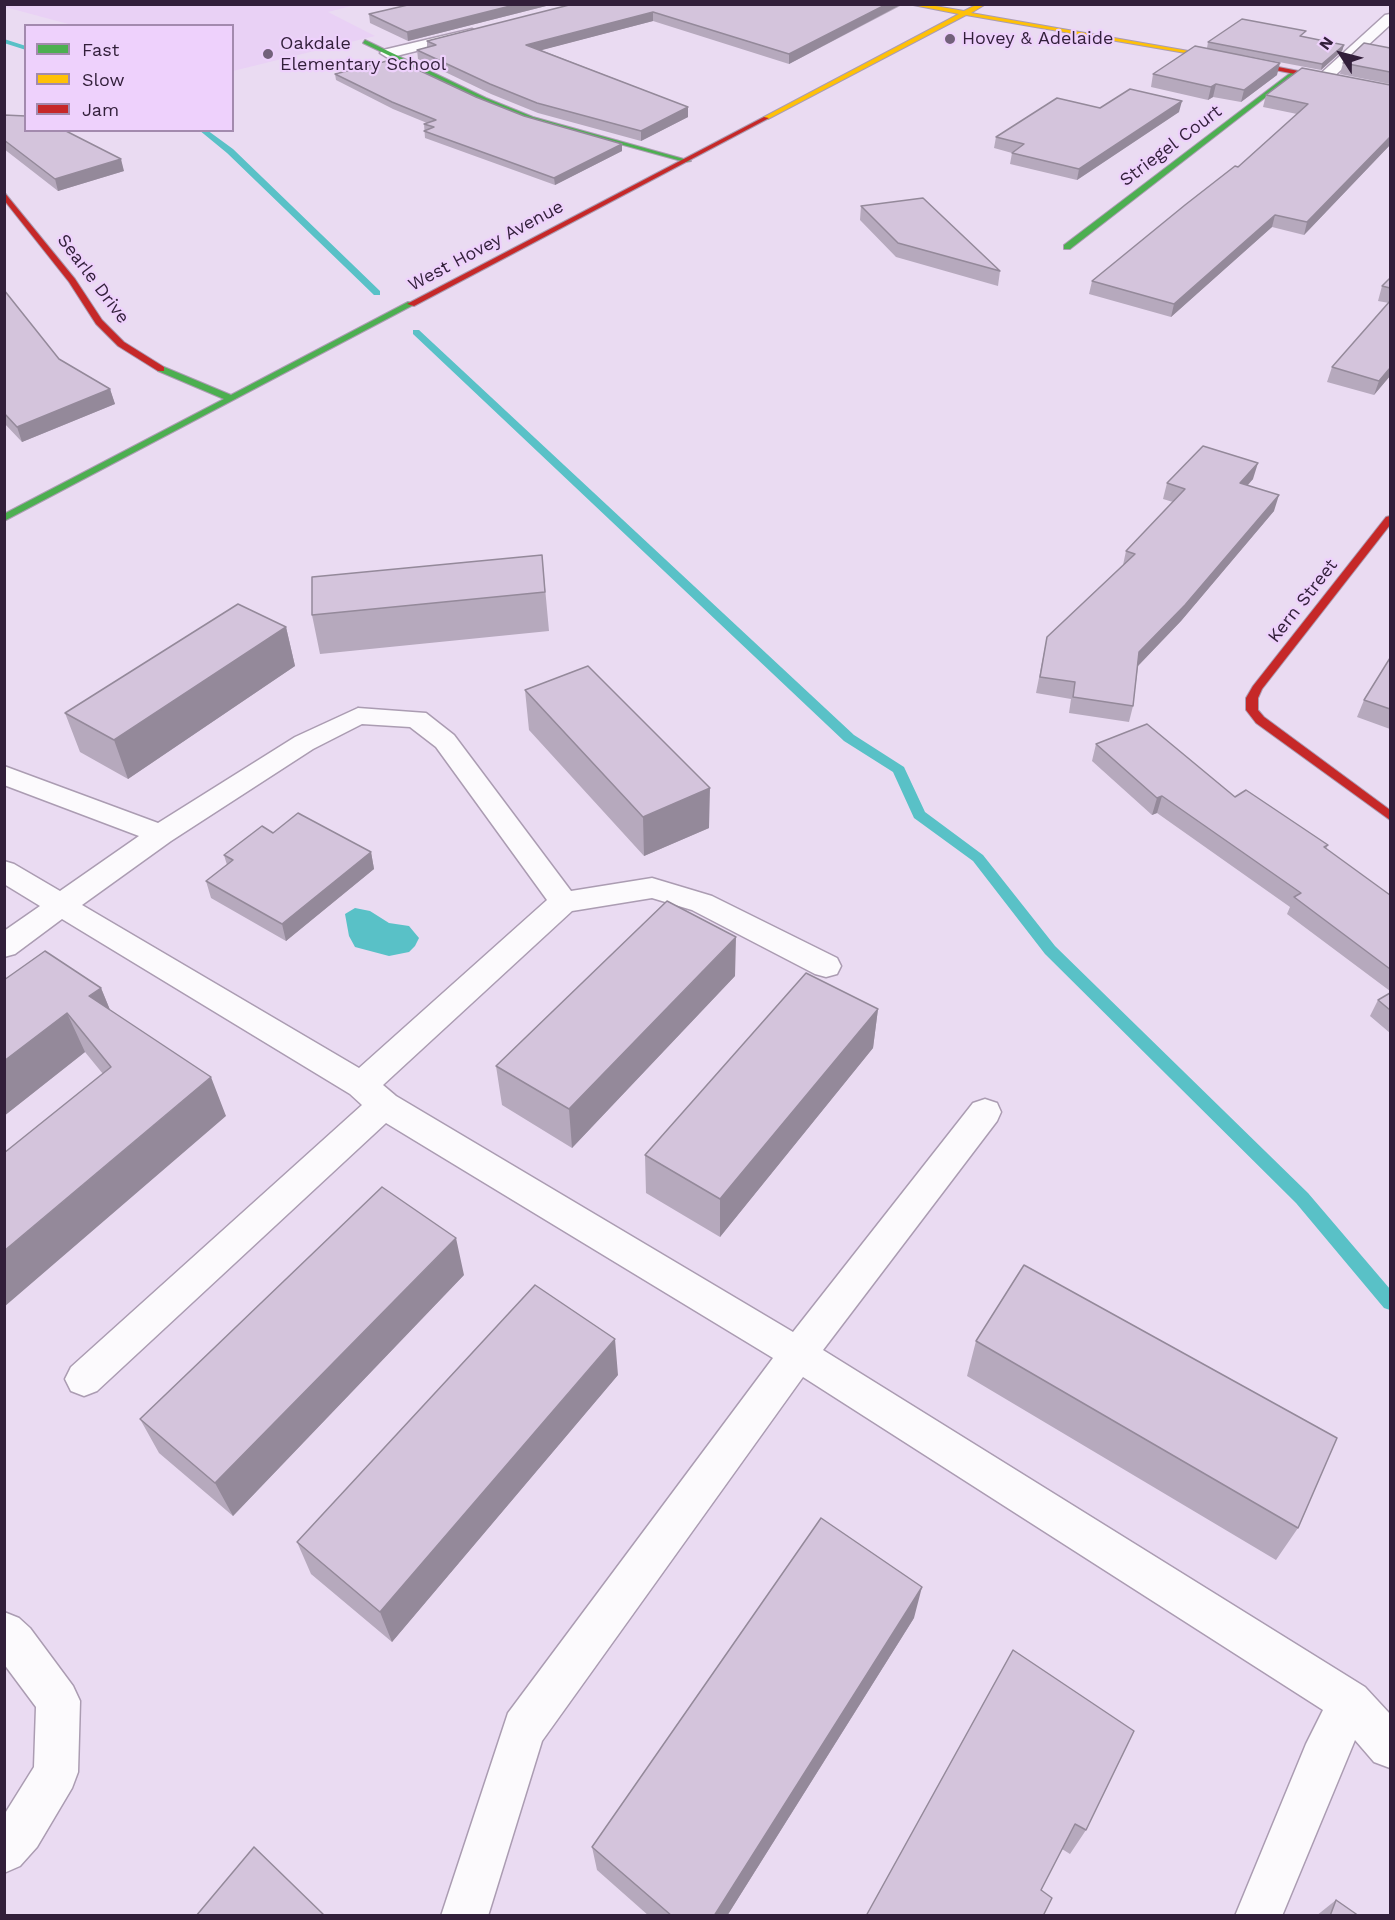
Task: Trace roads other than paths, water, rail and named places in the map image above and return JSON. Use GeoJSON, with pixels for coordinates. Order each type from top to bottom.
{"type":"FeatureCollection","features":[{"type":"Feature","properties":{"kind":"street"},"geometry":{"type":"LineString","coordinates":[[911,4],[964,15],[1176,49],[1390,91]]}},
{"type":"Feature","properties":{"kind":"street","name":"West Hovey Avenue"},"geometry":{"type":"LineString","coordinates":[[4,518],[687,162],[983,4]]}},
{"type":"Feature","properties":{"kind":"street"},"geometry":{"type":"LineString","coordinates":[[388,53],[489,28]]}},
{"type":"Feature","properties":{"kind":"street"},"geometry":{"type":"LineString","coordinates":[[365,42],[484,99],[531,118],[687,162]]}},
{"type":"Feature","properties":{"kind":"street","name":"Striegel Court"},"geometry":{"type":"LineString","coordinates":[[1067,247],[1295,72]]}},
{"type":"Feature","properties":{"kind":"street","name":"Searle Drive"},"geometry":{"type":"LineString","coordinates":[[4,194],[72,280],[99,322],[121,344],[156,367],[232,399]]}},
{"type":"Feature","properties":{"kind":"street","name":"Kern Street"},"geometry":{"type":"LineString","coordinates":[[1390,519],[1257,688],[1252,698],[1252,710],[1260,720],[1390,816]]}},
{"type":"Feature","properties":{"kind":"lane"},"geometry":{"type":"LineString","coordinates":[[1324,78],[1390,18]]}},
{"type":"Feature","properties":{"kind":"lane"},"geometry":{"type":"LineString","coordinates":[[4,946],[161,834],[304,743],[358,716],[417,718],[445,741],[564,902]]}},
{"type":"Feature","properties":{"kind":"lane"},"geometry":{"type":"LineString","coordinates":[[4,775],[161,834]]}},
{"type":"Feature","properties":{"kind":"lane"},"geometry":{"type":"LineString","coordinates":[[4,871],[798,1354],[1350,1702],[1390,1746]]}},
{"type":"Feature","properties":{"kind":"lane"},"geometry":{"type":"LineString","coordinates":[[84,1378],[373,1095],[564,902],[651,888],[702,903],[826,966]]}},
{"type":"Feature","properties":{"kind":"lane"},"geometry":{"type":"LineString","coordinates":[[464,1916],[524,1729],[798,1354],[985,1112]]}},
{"type":"Feature","properties":{"kind":"lane"},"geometry":{"type":"LineString","coordinates":[[4,1633],[15,1643],[58,1701],[56,1772],[21,1831],[4,1850]]}},
{"type":"Feature","properties":{"kind":"lane"},"geometry":{"type":"LineString","coordinates":[[1258,1916],[1322,1760],[1350,1702]]}},
{"type":"Feature","properties":{"kind":"waterway"},"geometry":{"type":"LineString","coordinates":[[4,41],[24,47]]}},
{"type":"Feature","properties":{"kind":"waterway"},"geometry":{"type":"LineString","coordinates":[[205,132],[230,151],[377,293]]}},
{"type":"Feature","properties":{"kind":"waterway"},"geometry":{"type":"LineString","coordinates":[[416,332],[849,738],[899,770],[919,815],[978,858],[1050,950],[1302,1198],[1390,1302]]}},
{"type":"Feature","properties":{"kind":"place","name":"Hovey & Adelaide"},"geometry":{"type":"Point","coordinates":[950,39]}},
{"type":"Feature","properties":{"kind":"place","name":"Oakdale Elementary School"},"geometry":{"type":"Point","coordinates":[268,54]}}]}
